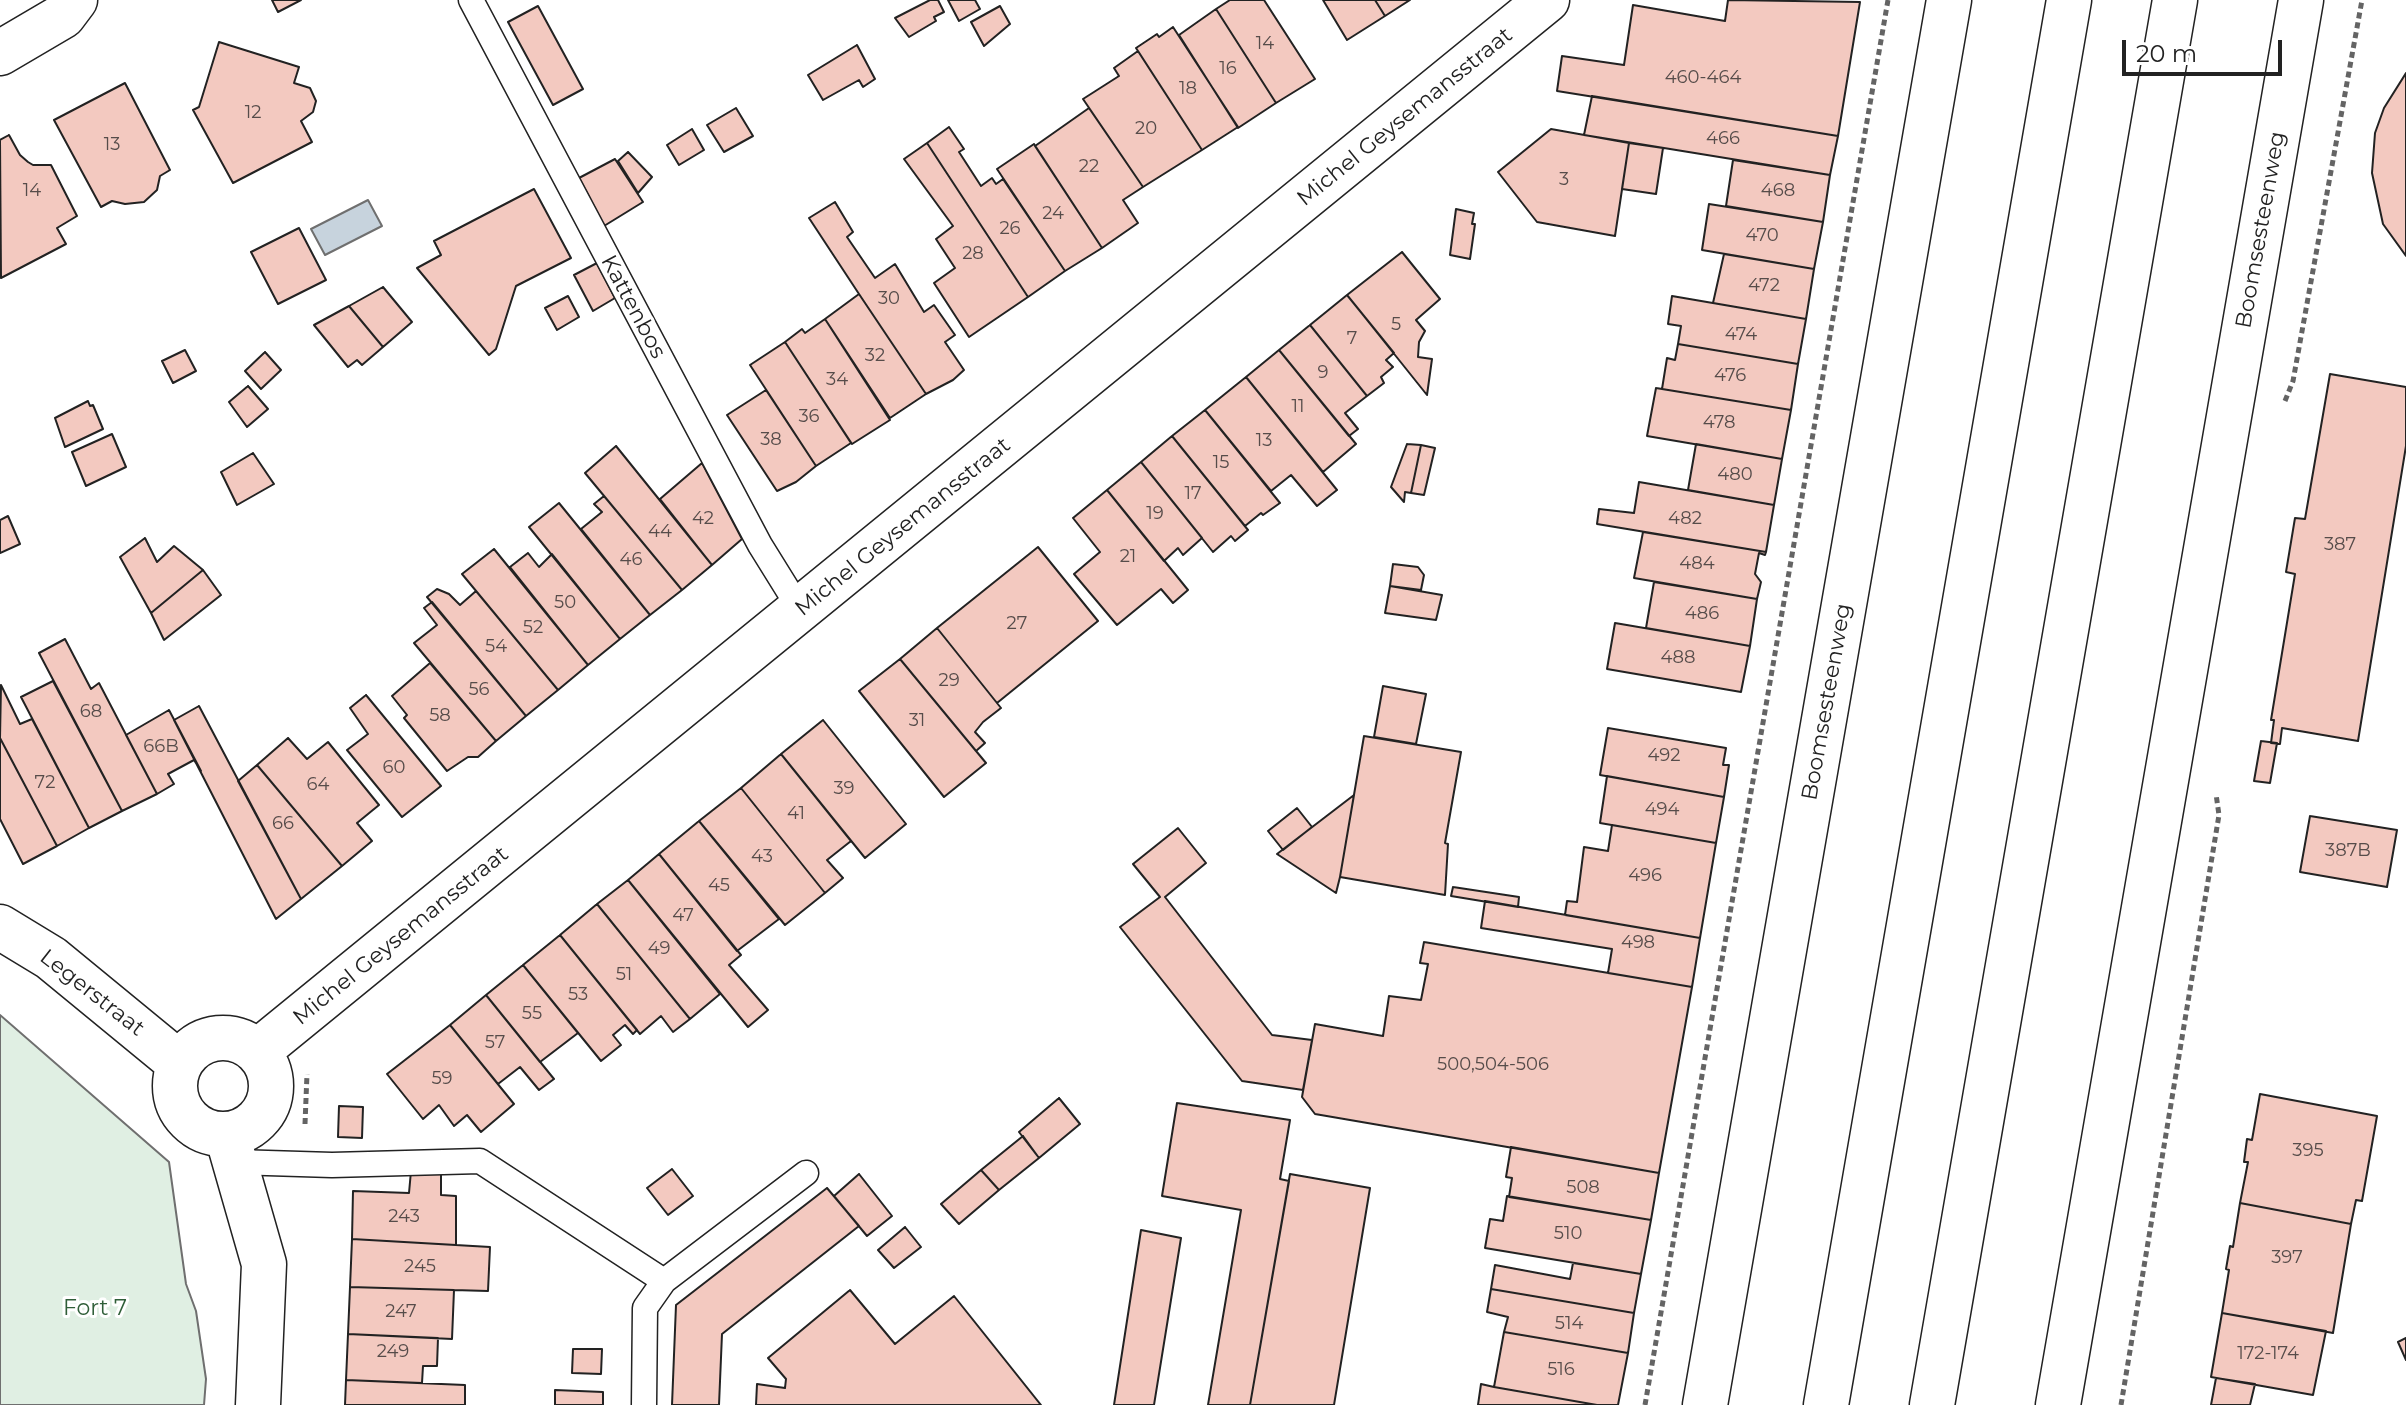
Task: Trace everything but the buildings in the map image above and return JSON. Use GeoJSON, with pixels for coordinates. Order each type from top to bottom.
{"type":"FeatureCollection","features":[{"type":"Feature","properties":{"kind":"main road"},"geometry":{"type":"LineString","coordinates":[[0,53],[63,16],[75,0]]}},
{"type":"Feature","properties":{"kind":"main road","name":"Michel Geysemansstraat"},"geometry":{"type":"LineString","coordinates":[[257,1052],[1547,0]]}},
{"type":"Feature","properties":{"kind":"main road","name":"Boomsesteenweg"},"geometry":{"type":"LineString","coordinates":[[1705,1405],[1949,0]]}},
{"type":"Feature","properties":{"kind":"main road"},"geometry":{"type":"LineString","coordinates":[[1826,1405],[2069,0]]}},
{"type":"Feature","properties":{"kind":"main road"},"geometry":{"type":"LineString","coordinates":[[1932,1405],[2175,0]]}},
{"type":"Feature","properties":{"kind":"main road","name":"Boomsesteenweg"},"geometry":{"type":"LineString","coordinates":[[2058,1405],[2301,0]]}},
{"type":"Feature","properties":{"kind":"main road","name":"Legerstraat"},"geometry":{"type":"LineString","coordinates":[[0,927],[51,958],[180,1064]]}},
{"type":"Feature","properties":{"kind":"main road"},"geometry":{"type":"LineString","coordinates":[[231,1148],[243,1131],[266,1111],[271,1096],[271,1080],[267,1065],[246,1043],[216,1039],[189,1051],[180,1064],[175,1083],[178,1104],[189,1121],[231,1148],[264,1264],[258,1405]]}},
{"type":"Feature","properties":{"kind":"lane","name":"Kattenbos"},"geometry":{"type":"LineString","coordinates":[[471,0],[760,545],[801,611]]}},
{"type":"Feature","properties":{"kind":"lane"},"geometry":{"type":"LineString","coordinates":[[231,1148],[332,1165],[480,1161],[664,1281]]}},
{"type":"Feature","properties":{"kind":"lane"},"geometry":{"type":"LineString","coordinates":[[644,1405],[645,1308],[664,1281],[806,1173]]}},
{"type":"Feature","properties":{"kind":"path"},"geometry":{"type":"LineString","coordinates":[[1645,1405],[1888,0]]}},
{"type":"Feature","properties":{"kind":"path"},"geometry":{"type":"LineString","coordinates":[[2282,410],[2293,381],[2362,0]]}},
{"type":"Feature","properties":{"kind":"path"},"geometry":{"type":"LineString","coordinates":[[2121,1405],[2219,815],[2216,790]]}},
{"type":"Feature","properties":{"kind":"green space","name":"Fort 7"},"geometry":{"type":"Polygon","coordinates":[[[0,1015],[169,1162],[186,1284],[196,1311],[206,1379],[204,1405],[0,1405],[0,1015]]]}},
{"type":"Feature","properties":{"kind":"shaded area"},"geometry":{"type":"Polygon","coordinates":[[[368,200],[382,226],[325,255],[311,229],[368,200]]]}}]}
